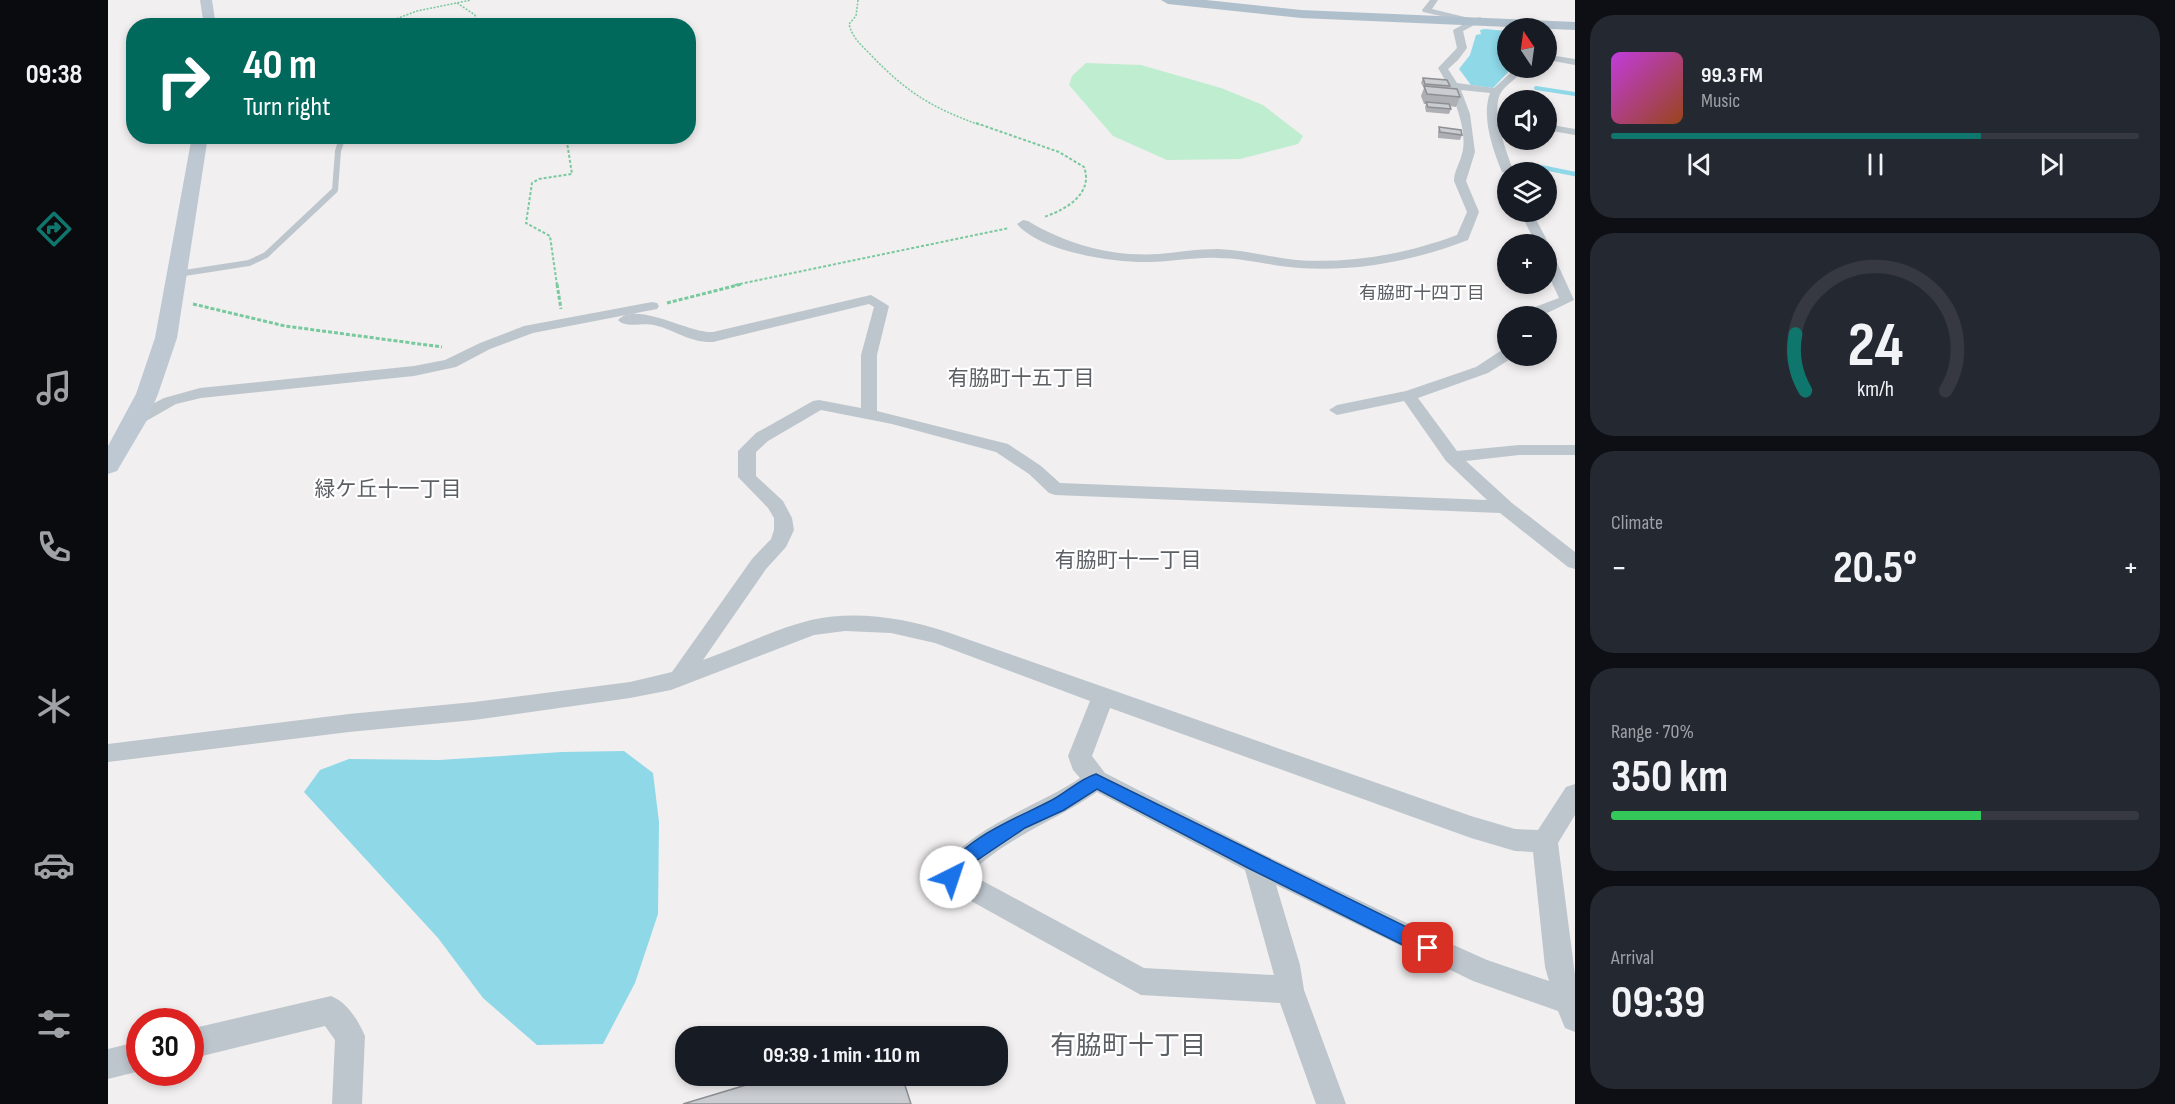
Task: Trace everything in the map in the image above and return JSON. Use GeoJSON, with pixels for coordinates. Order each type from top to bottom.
{"type":"FeatureCollection","features":[{"type":"Feature","properties":{"kind":"main road"},"geometry":{"type":"LineString","coordinates":[[1168,0],[1300,14],[1497,23]]}},
{"type":"Feature","properties":{"kind":"main road"},"geometry":{"type":"LineString","coordinates":[[1557,26],[1575,26]]}},
{"type":"Feature","properties":{"kind":"street"},"geometry":{"type":"LineString","coordinates":[[206,0],[209,18]]}},
{"type":"Feature","properties":{"kind":"street"},"geometry":{"type":"LineString","coordinates":[[1434,0],[1426,10],[1473,20]]}},
{"type":"Feature","properties":{"kind":"street"},"geometry":{"type":"LineString","coordinates":[[1023,224],[1055,242],[1069,246],[1116,255],[1157,258],[1177,254],[1226,254],[1296,264],[1334,266],[1365,263],[1441,247],[1463,237],[1473,212],[1460,181],[1469,152],[1465,134],[1465,114],[1454,86],[1443,68],[1461,48],[1458,30],[1473,20]]}},
{"type":"Feature","properties":{"kind":"street"},"geometry":{"type":"LineString","coordinates":[[1557,59],[1575,62]]}},
{"type":"Feature","properties":{"kind":"street"},"geometry":{"type":"LineString","coordinates":[[1504,162],[1497,141],[1493,102],[1496,91],[1510,78]]}},
{"type":"Feature","properties":{"kind":"street"},"geometry":{"type":"LineString","coordinates":[[1454,86],[1496,91]]}},
{"type":"Feature","properties":{"kind":"street"},"geometry":{"type":"LineString","coordinates":[[1557,129],[1575,132]]}},
{"type":"Feature","properties":{"kind":"street"},"geometry":{"type":"LineString","coordinates":[[108,466],[135,420],[147,394],[166,338],[199,144]]}},
{"type":"Feature","properties":{"kind":"street"},"geometry":{"type":"LineString","coordinates":[[1551,306],[1567,300],[1557,278]]}},
{"type":"Feature","properties":{"kind":"street"},"geometry":{"type":"LineString","coordinates":[[562,321],[655,321],[700,338],[713,337],[871,298],[882,306],[870,355],[869,414]]}},
{"type":"Feature","properties":{"kind":"street"},"geometry":{"type":"LineString","coordinates":[[135,420],[170,401],[200,393],[235,388],[334,381],[450,364],[529,329],[652,306]]}},
{"type":"Feature","properties":{"kind":"street"},"geometry":{"type":"LineString","coordinates":[[1337,410],[1408,396],[1482,370],[1497,361]]}},
{"type":"Feature","properties":{"kind":"street"},"geometry":{"type":"LineString","coordinates":[[1408,396],[1452,457],[1505,507],[1575,562]]}},
{"type":"Feature","properties":{"kind":"street"},"geometry":{"type":"LineString","coordinates":[[681,677],[759,564],[779,542],[784,530],[783,518],[776,505],[747,477],[747,451],[762,437],[819,405],[959,435],[1002,448],[1035,470],[1055,489],[1505,507]]}},
{"type":"Feature","properties":{"kind":"street"},"geometry":{"type":"LineString","coordinates":[[1452,457],[1518,450],[1575,450]]}},
{"type":"Feature","properties":{"kind":"street"},"geometry":{"type":"LineString","coordinates":[[108,753],[349,723],[485,710],[630,690],[663,684],[811,628],[862,621],[913,629],[940,637],[1103,697],[1471,826],[1515,840],[1545,841]]}},
{"type":"Feature","properties":{"kind":"street"},"geometry":{"type":"LineString","coordinates":[[1103,697],[1080,756],[1082,763],[1096,780],[1256,863],[1446,956],[1571,1009]]}},
{"type":"Feature","properties":{"kind":"street"},"geometry":{"type":"LineString","coordinates":[[1096,780],[1058,805],[1019,823],[967,857],[951,877],[1141,981],[1290,990]]}},
{"type":"Feature","properties":{"kind":"street"},"geometry":{"type":"LineString","coordinates":[[1571,1009],[1560,967],[1545,841],[1575,794]]}},
{"type":"Feature","properties":{"kind":"street"},"geometry":{"type":"LineString","coordinates":[[1256,863],[1286,965],[1290,990],[1331,1104]]}},
{"type":"Feature","properties":{"kind":"street"},"geometry":{"type":"LineString","coordinates":[[204,1041],[330,1010],[350,1036],[347,1104]]}},
{"type":"Feature","properties":{"kind":"street"},"geometry":{"type":"LineString","coordinates":[[108,1064],[126,1060]]}},
{"type":"Feature","properties":{"kind":"lane"},"geometry":{"type":"LineString","coordinates":[[178,274],[249,263],[266,255],[335,190],[337,150],[340,144]]}},
{"type":"Feature","properties":{"kind":"path"},"geometry":{"type":"LineString","coordinates":[[398,18],[417,11],[471,0]]}},
{"type":"Feature","properties":{"kind":"path"},"geometry":{"type":"LineString","coordinates":[[652,306],[736,285],[994,233],[1058,212],[1080,197],[1087,174],[1083,165],[1060,153],[942,112],[901,85],[851,33],[849,24],[856,16],[858,0]]}},
{"type":"Feature","properties":{"kind":"path"},"geometry":{"type":"LineString","coordinates":[[457,3],[475,15],[475,18]]}},
{"type":"Feature","properties":{"kind":"path"},"geometry":{"type":"LineString","coordinates":[[562,321],[550,236],[526,223],[531,183],[540,179],[572,174],[567,144]]}},
{"type":"Feature","properties":{"kind":"path"},"geometry":{"type":"LineString","coordinates":[[174,299],[220,312],[341,335],[476,351]]}},
{"type":"Feature","properties":{"kind":"green space"},"geometry":{"type":"Polygon","coordinates":[[[1086,63],[1141,65],[1221,88],[1263,105],[1303,136],[1298,144],[1240,159],[1167,160],[1113,136],[1069,85],[1072,76],[1086,63]]]}},
{"type":"Feature","properties":{"kind":"water"},"geometry":{"type":"Polygon","coordinates":[[[1480,30],[1497,30],[1497,78],[1502,78],[1493,88],[1471,85],[1459,69],[1470,55],[1476,35],[1481,34],[1480,30]]]}},
{"type":"Feature","properties":{"kind":"water"},"geometry":{"type":"Polygon","coordinates":[[[624,751],[653,773],[659,822],[658,914],[635,983],[603,1044],[537,1045],[483,998],[438,938],[304,792],[320,770],[349,759],[439,760],[562,752],[624,751]]]}},
{"type":"Feature","properties":{"kind":"building"},"geometry":{"type":"Polygon","coordinates":[[[1423,78],[1447,80],[1450,86],[1425,84],[1423,78]]]}},
{"type":"Feature","properties":{"kind":"building"},"geometry":{"type":"Polygon","coordinates":[[[1424,86],[1457,89],[1460,97],[1427,94],[1424,86]]]}},
{"type":"Feature","properties":{"kind":"building"},"geometry":{"type":"Polygon","coordinates":[[[1426,102],[1449,104],[1451,109],[1428,107],[1426,102]]]}},
{"type":"Feature","properties":{"kind":"building"},"geometry":{"type":"Polygon","coordinates":[[[1439,127],[1461,130],[1462,135],[1440,132],[1439,127]]]}},
{"type":"Feature","properties":{"kind":"building"},"geometry":{"type":"Polygon","coordinates":[[[743,1086],[905,1086],[911,1104],[683,1104],[743,1086]]]}},
{"type":"Feature","properties":{"kind":"waterway"},"geometry":{"type":"LineString","coordinates":[[1536,88],[1575,94]]}},
{"type":"Feature","properties":{"kind":"waterway"},"geometry":{"type":"LineString","coordinates":[[1557,170],[1575,174]]}},
{"type":"Feature","properties":{"kind":"district","name":"有脇町十四丁目"},"geometry":{"type":"Point","coordinates":[1422,293]}},
{"type":"Feature","properties":{"kind":"district","name":"有脇町十五丁目"},"geometry":{"type":"Point","coordinates":[1021,378]}},
{"type":"Feature","properties":{"kind":"district","name":"緑ケ丘十一丁目"},"geometry":{"type":"Point","coordinates":[388,489]}},
{"type":"Feature","properties":{"kind":"district","name":"有脇町十一丁目"},"geometry":{"type":"Point","coordinates":[1128,560]}},
{"type":"Feature","properties":{"kind":"district","name":"有脇町十丁目"},"geometry":{"type":"Point","coordinates":[1128,1046]}},
{"type":"Feature","properties":{"kind":"route"},"geometry":{"type":"LineString","coordinates":[[951,877],[967,857],[1019,823],[1058,805],[1096,780],[1256,863],[1428,948]]}}]}
